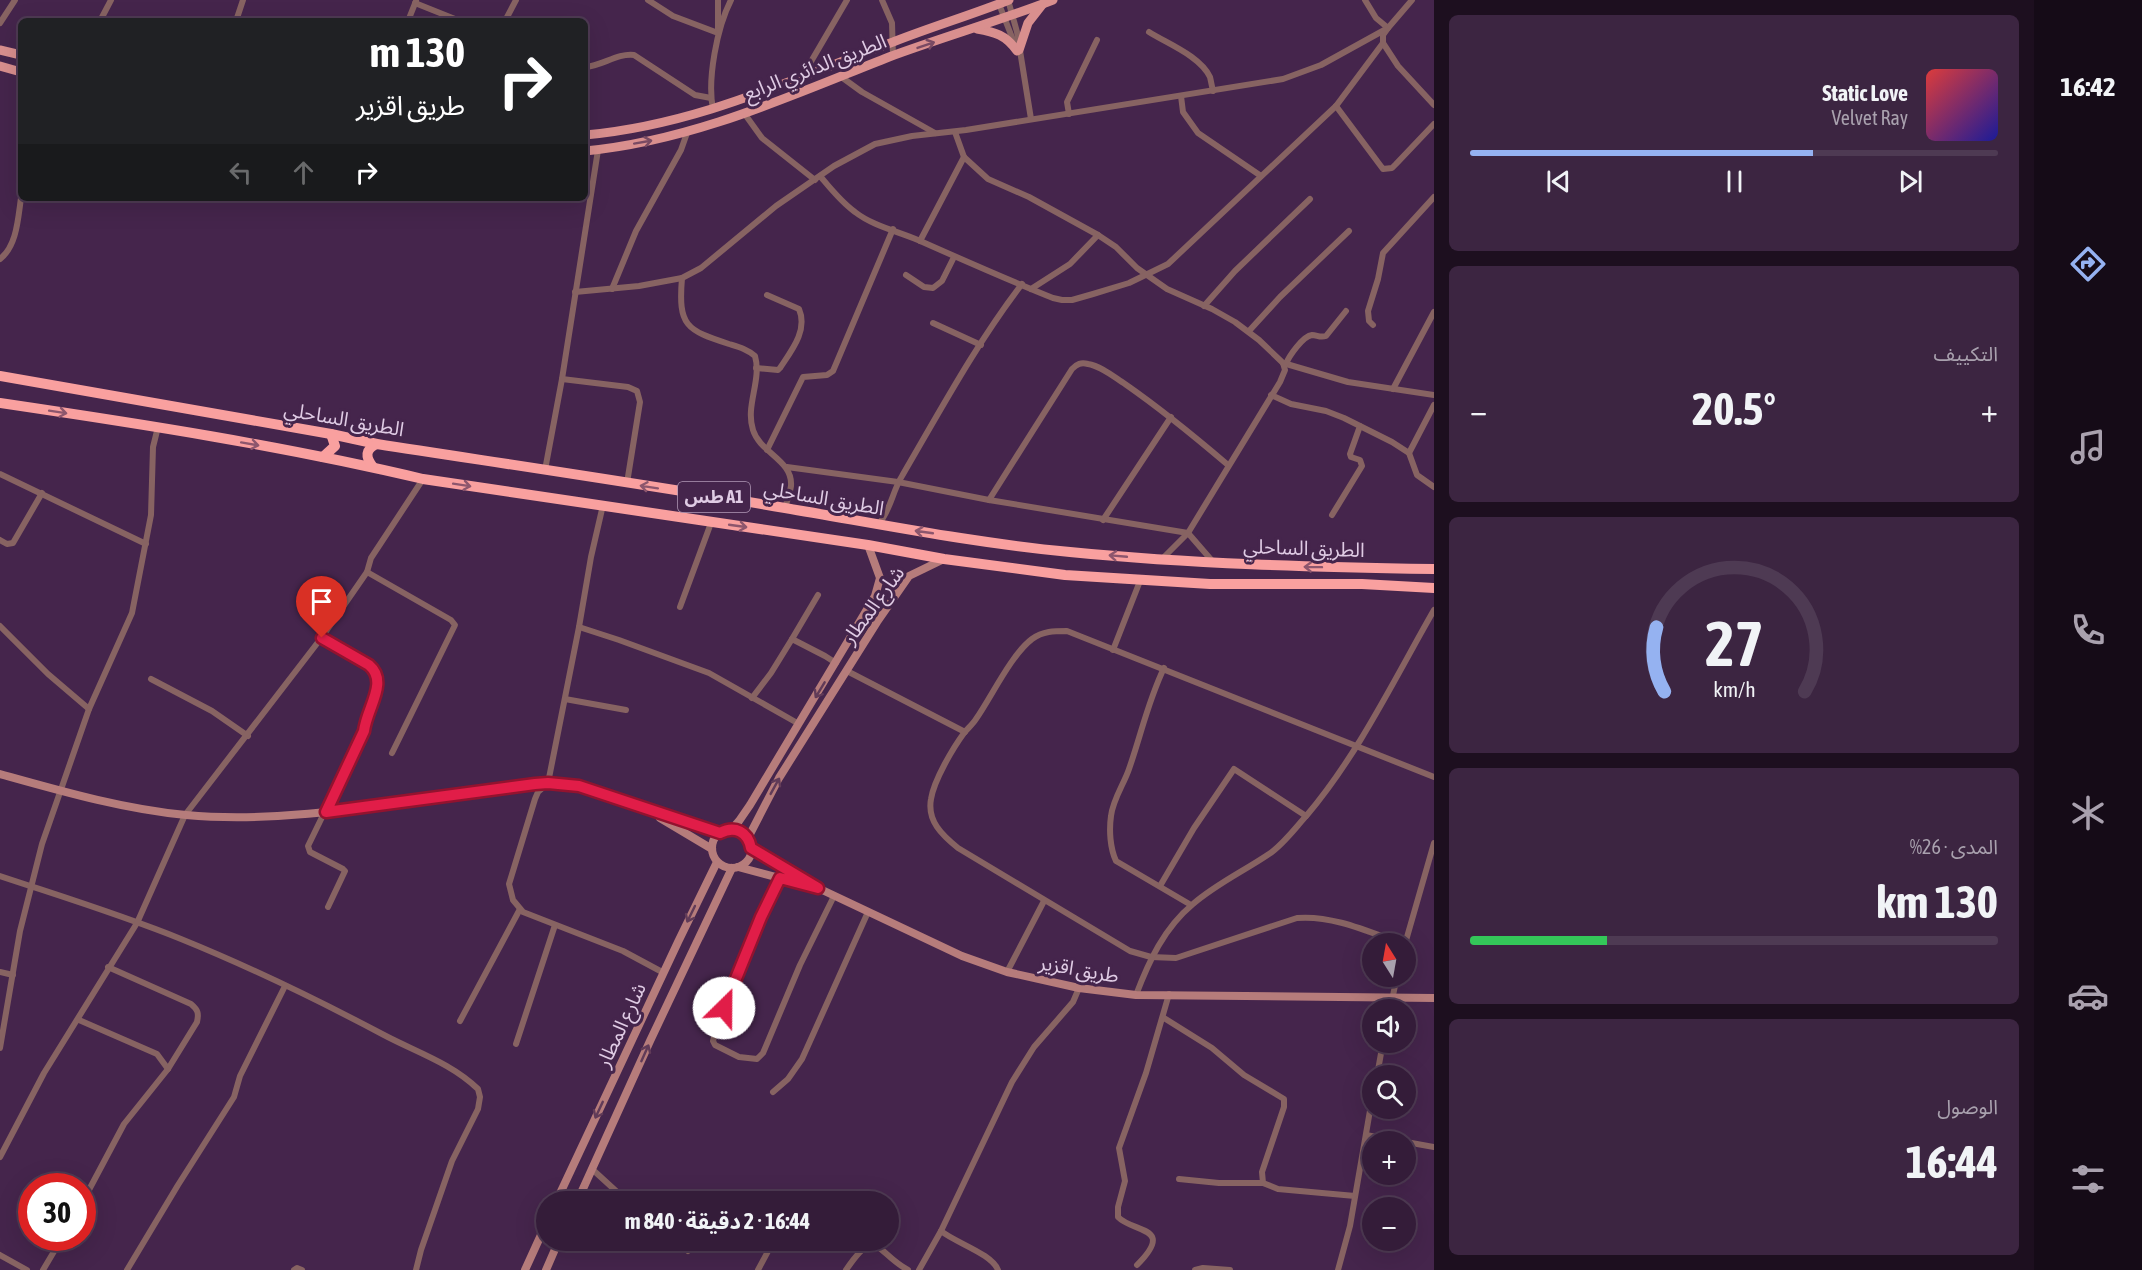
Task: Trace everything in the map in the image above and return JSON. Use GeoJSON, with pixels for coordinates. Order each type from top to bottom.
{"type":"FeatureCollection","features":[{"type":"Feature","properties":{"kind":"highway","name":"الطريق الساحلي"},"geometry":{"type":"LineString","coordinates":[[0,376],[377,444],[785,508],[878,526],[1031,548],[1160,561],[1434,569]]}},
{"type":"Feature","properties":{"kind":"highway","name":"الطريق الساحلي"},"geometry":{"type":"LineString","coordinates":[[0,403],[158,427],[323,457],[423,479],[868,545],[944,559],[1065,575],[1210,584],[1362,584],[1434,588]]}},
{"type":"Feature","properties":{"kind":"highway"},"geometry":{"type":"LineString","coordinates":[[323,457],[335,446],[331,434]]}},
{"type":"Feature","properties":{"kind":"highway"},"geometry":{"type":"LineString","coordinates":[[373,467],[367,459],[367,454],[371,447],[377,444]]}},
{"type":"Feature","properties":{"kind":"main road","name":"الطريق الدائري الرابع"},"geometry":{"type":"LineString","coordinates":[[588,135],[655,125],[713,109],[1006,1]]}},
{"type":"Feature","properties":{"kind":"main road","name":"الطريق الدائري الرابع"},"geometry":{"type":"LineString","coordinates":[[588,151],[687,133],[893,56],[1048,2]]}},
{"type":"Feature","properties":{"kind":"main road"},"geometry":{"type":"LineString","coordinates":[[1019,53],[1028,23],[1048,2]]}},
{"type":"Feature","properties":{"kind":"main road"},"geometry":{"type":"LineString","coordinates":[[975,28],[998,33],[1008,38],[1019,53]]}},
{"type":"Feature","properties":{"kind":"main road"},"geometry":{"type":"LineString","coordinates":[[0,50],[18,54]]}},
{"type":"Feature","properties":{"kind":"main road"},"geometry":{"type":"LineString","coordinates":[[0,66],[18,71]]}},
{"type":"Feature","properties":{"kind":"street"},"geometry":{"type":"LineString","coordinates":[[0,23],[15,0]]}},
{"type":"Feature","properties":{"kind":"street"},"geometry":{"type":"LineString","coordinates":[[102,18],[111,0]]}},
{"type":"Feature","properties":{"kind":"street"},"geometry":{"type":"LineString","coordinates":[[237,18],[243,0]]}},
{"type":"Feature","properties":{"kind":"street"},"geometry":{"type":"LineString","coordinates":[[506,18],[516,0]]}},
{"type":"Feature","properties":{"kind":"street"},"geometry":{"type":"LineString","coordinates":[[648,0],[673,16],[718,33]]}},
{"type":"Feature","properties":{"kind":"street"},"geometry":{"type":"LineString","coordinates":[[713,109],[711,98],[718,33],[718,0]]}},
{"type":"Feature","properties":{"kind":"street"},"geometry":{"type":"LineString","coordinates":[[718,33],[731,0]]}},
{"type":"Feature","properties":{"kind":"street"},"geometry":{"type":"LineString","coordinates":[[801,78],[847,0]]}},
{"type":"Feature","properties":{"kind":"street"},"geometry":{"type":"LineString","coordinates":[[882,0],[892,23],[893,56]]}},
{"type":"Feature","properties":{"kind":"street"},"geometry":{"type":"LineString","coordinates":[[1365,0],[1376,18],[1388,28]]}},
{"type":"Feature","properties":{"kind":"street"},"geometry":{"type":"LineString","coordinates":[[1412,0],[1383,35],[1383,43],[1398,66],[1434,105]]}},
{"type":"Feature","properties":{"kind":"street"},"geometry":{"type":"LineString","coordinates":[[1006,1],[1019,53],[1030,119]]}},
{"type":"Feature","properties":{"kind":"street"},"geometry":{"type":"LineString","coordinates":[[1006,1],[1019,53]]}},
{"type":"Feature","properties":{"kind":"street"},"geometry":{"type":"LineString","coordinates":[[409,18],[416,2],[453,18]]}},
{"type":"Feature","properties":{"kind":"street"},"geometry":{"type":"LineString","coordinates":[[575,292],[612,289],[682,278],[701,268],[776,206],[834,166],[875,144],[1266,83],[1321,65],[1388,28]]}},
{"type":"Feature","properties":{"kind":"street"},"geometry":{"type":"LineString","coordinates":[[1149,32],[1192,58],[1202,67],[1209,77],[1213,91]]}},
{"type":"Feature","properties":{"kind":"street"},"geometry":{"type":"LineString","coordinates":[[1068,114],[1066,102],[1097,40]]}},
{"type":"Feature","properties":{"kind":"street"},"geometry":{"type":"LineString","coordinates":[[744,113],[762,138],[817,178],[856,213],[870,221],[1031,289],[1062,300],[1072,300],[1129,283],[1168,264],[1336,106],[1383,43]]}},
{"type":"Feature","properties":{"kind":"street"},"geometry":{"type":"LineString","coordinates":[[588,66],[634,55],[695,95],[711,98]]}},
{"type":"Feature","properties":{"kind":"street"},"geometry":{"type":"LineString","coordinates":[[840,76],[862,92],[936,134]]}},
{"type":"Feature","properties":{"kind":"street"},"geometry":{"type":"LineString","coordinates":[[1181,96],[1183,112],[1198,133],[1261,176]]}},
{"type":"Feature","properties":{"kind":"street"},"geometry":{"type":"LineString","coordinates":[[1336,106],[1383,169],[1396,164],[1434,124]]}},
{"type":"Feature","properties":{"kind":"street"},"geometry":{"type":"LineString","coordinates":[[955,132],[964,157],[988,178],[1029,197],[1098,235],[1167,289],[1227,317],[1249,332],[1285,363],[1348,382],[1434,395]]}},
{"type":"Feature","properties":{"kind":"street"},"geometry":{"type":"LineString","coordinates":[[612,289],[636,231],[681,150],[687,133]]}},
{"type":"Feature","properties":{"kind":"street"},"geometry":{"type":"LineString","coordinates":[[545,470],[562,379],[597,150]]}},
{"type":"Feature","properties":{"kind":"street"},"geometry":{"type":"LineString","coordinates":[[920,241],[964,157]]}},
{"type":"Feature","properties":{"kind":"street"},"geometry":{"type":"LineString","coordinates":[[1373,325],[1369,321],[1368,311],[1383,253],[1434,197]]}},
{"type":"Feature","properties":{"kind":"street"},"geometry":{"type":"LineString","coordinates":[[1204,306],[1235,271],[1310,198]]}},
{"type":"Feature","properties":{"kind":"street"},"geometry":{"type":"LineString","coordinates":[[0,259],[8,251],[13,239],[20,201]]}},
{"type":"Feature","properties":{"kind":"street"},"geometry":{"type":"LineString","coordinates":[[767,450],[803,377],[827,375],[833,371],[893,229]]}},
{"type":"Feature","properties":{"kind":"street"},"geometry":{"type":"LineString","coordinates":[[1249,332],[1280,297],[1348,231]]}},
{"type":"Feature","properties":{"kind":"street"},"geometry":{"type":"LineString","coordinates":[[1031,289],[1070,264],[1098,235]]}},
{"type":"Feature","properties":{"kind":"street"},"geometry":{"type":"LineString","coordinates":[[906,275],[924,287],[933,288],[942,281],[954,257]]}},
{"type":"Feature","properties":{"kind":"street"},"geometry":{"type":"LineString","coordinates":[[682,278],[680,301],[685,321],[698,332],[749,351],[755,356],[752,428],[757,440],[787,467],[898,482],[989,500],[1188,533],[1214,563]]}},
{"type":"Feature","properties":{"kind":"street"},"geometry":{"type":"LineString","coordinates":[[878,526],[886,516],[898,482],[999,314],[1022,284]]}},
{"type":"Feature","properties":{"kind":"street"},"geometry":{"type":"LineString","coordinates":[[756,368],[778,370],[801,332],[803,321],[800,309],[767,295]]}},
{"type":"Feature","properties":{"kind":"street"},"geometry":{"type":"LineString","coordinates":[[1160,561],[1188,533],[1271,395],[1292,352],[1310,335],[1322,338],[1326,336],[1346,311]]}},
{"type":"Feature","properties":{"kind":"street"},"geometry":{"type":"LineString","coordinates":[[1393,388],[1434,312]]}},
{"type":"Feature","properties":{"kind":"street"},"geometry":{"type":"LineString","coordinates":[[933,324],[981,345]]}},
{"type":"Feature","properties":{"kind":"street"},"geometry":{"type":"LineString","coordinates":[[989,500],[1077,364],[1086,363],[1096,366],[1171,417],[1228,465]]}},
{"type":"Feature","properties":{"kind":"street"},"geometry":{"type":"LineString","coordinates":[[562,379],[628,387],[637,392],[640,402],[627,484]]}},
{"type":"Feature","properties":{"kind":"street"},"geometry":{"type":"LineString","coordinates":[[1271,395],[1291,404],[1326,411],[1392,442],[1409,453],[1415,472],[1434,487]]}},
{"type":"Feature","properties":{"kind":"street"},"geometry":{"type":"LineString","coordinates":[[1409,453],[1434,405]]}},
{"type":"Feature","properties":{"kind":"street"},"geometry":{"type":"LineString","coordinates":[[1103,520],[1171,417]]}},
{"type":"Feature","properties":{"kind":"street"},"geometry":{"type":"LineString","coordinates":[[1332,515],[1362,466],[1360,460],[1351,457],[1350,454],[1360,426]]}},
{"type":"Feature","properties":{"kind":"street"},"geometry":{"type":"LineString","coordinates":[[0,1048],[31,886],[50,820],[89,709],[132,613],[151,515],[153,447],[158,427]]}},
{"type":"Feature","properties":{"kind":"street"},"geometry":{"type":"LineString","coordinates":[[785,508],[791,485],[787,467]]}},
{"type":"Feature","properties":{"kind":"street"},"geometry":{"type":"LineString","coordinates":[[0,474],[146,544]]}},
{"type":"Feature","properties":{"kind":"street"},"geometry":{"type":"LineString","coordinates":[[0,1157],[44,1072],[137,923],[185,815],[322,638],[367,572],[371,558],[423,479]]}},
{"type":"Feature","properties":{"kind":"street"},"geometry":{"type":"LineString","coordinates":[[0,540],[8,544],[13,543],[42,493]]}},
{"type":"Feature","properties":{"kind":"street"},"geometry":{"type":"LineString","coordinates":[[603,505],[548,783],[538,792],[535,799],[509,884],[513,900],[520,909],[623,951],[664,973]]}},
{"type":"Feature","properties":{"kind":"street"},"geometry":{"type":"LineString","coordinates":[[680,607],[711,523]]}},
{"type":"Feature","properties":{"kind":"street","name":"شارع المطار"},"geometry":{"type":"LineString","coordinates":[[732,829],[750,805],[875,596],[880,578],[868,545]]}},
{"type":"Feature","properties":{"kind":"street","name":"شارع المطار"},"geometry":{"type":"LineString","coordinates":[[748,838],[779,778],[877,622],[909,576],[944,559]]}},
{"type":"Feature","properties":{"kind":"street"},"geometry":{"type":"LineString","coordinates":[[367,572],[451,620],[455,625],[392,753]]}},
{"type":"Feature","properties":{"kind":"street"},"geometry":{"type":"LineString","coordinates":[[1113,650],[1140,581]]}},
{"type":"Feature","properties":{"kind":"street"},"geometry":{"type":"LineString","coordinates":[[752,698],[771,673],[818,595]]}},
{"type":"Feature","properties":{"kind":"street"},"geometry":{"type":"LineString","coordinates":[[1136,995],[1151,957],[1162,939],[1191,904],[1272,853],[1325,793],[1434,610]]}},
{"type":"Feature","properties":{"kind":"street"},"geometry":{"type":"LineString","coordinates":[[864,614],[877,622]]}},
{"type":"Feature","properties":{"kind":"street"},"geometry":{"type":"LineString","coordinates":[[0,626],[48,674],[89,709]]}},
{"type":"Feature","properties":{"kind":"street"},"geometry":{"type":"LineString","coordinates":[[579,627],[709,673],[799,724]]}},
{"type":"Feature","properties":{"kind":"street"},"geometry":{"type":"LineString","coordinates":[[1372,933],[1343,923],[1308,917],[1297,918],[1176,958],[1151,957],[1130,951],[958,848],[936,828],[931,815],[931,798],[936,783],[964,732],[975,722],[1023,648],[1043,633],[1067,631],[1434,777]]}},
{"type":"Feature","properties":{"kind":"street"},"geometry":{"type":"LineString","coordinates":[[322,638],[369,665],[375,670],[379,681],[365,720],[364,731],[308,849],[345,872],[328,907]]}},
{"type":"Feature","properties":{"kind":"street"},"geometry":{"type":"LineString","coordinates":[[792,639],[836,663]]}},
{"type":"Feature","properties":{"kind":"street"},"geometry":{"type":"LineString","coordinates":[[1164,669],[1150,699],[1129,769],[1113,806],[1110,832],[1116,861],[1191,904]]}},
{"type":"Feature","properties":{"kind":"street"},"geometry":{"type":"LineString","coordinates":[[847,671],[964,732]]}},
{"type":"Feature","properties":{"kind":"street"},"geometry":{"type":"LineString","coordinates":[[151,679],[212,711],[248,736]]}},
{"type":"Feature","properties":{"kind":"street"},"geometry":{"type":"LineString","coordinates":[[565,699],[626,711]]}},
{"type":"Feature","properties":{"kind":"street"},"geometry":{"type":"LineString","coordinates":[[1160,886],[1194,828],[1234,769],[1306,816]]}},
{"type":"Feature","properties":{"kind":"street"},"geometry":{"type":"LineString","coordinates":[[0,774],[122,806],[185,815],[260,817],[326,812],[548,783],[579,786],[720,833]]}},
{"type":"Feature","properties":{"kind":"street"},"geometry":{"type":"LineString","coordinates":[[647,810],[712,849]]}},
{"type":"Feature","properties":{"kind":"street"},"geometry":{"type":"LineString","coordinates":[[732,829],[741,831],[748,838],[751,848],[748,859],[735,868],[726,868],[717,862],[712,849],[714,840],[720,833],[732,829]]}},
{"type":"Feature","properties":{"kind":"street"},"geometry":{"type":"LineString","coordinates":[[1407,933],[1434,843]]}},
{"type":"Feature","properties":{"kind":"street"},"geometry":{"type":"LineString","coordinates":[[751,848],[818,888]]}},
{"type":"Feature","properties":{"kind":"street","name":"شارع المطار"},"geometry":{"type":"LineString","coordinates":[[563,1191],[717,862]]}},
{"type":"Feature","properties":{"kind":"street","name":"شارع المطار"},"geometry":{"type":"LineString","coordinates":[[582,1191],[735,868]]}},
{"type":"Feature","properties":{"kind":"street","name":"طريق اقزير"},"geometry":{"type":"LineString","coordinates":[[735,868],[818,888],[952,952],[1007,972],[1079,988],[1136,995],[1434,998]]}},
{"type":"Feature","properties":{"kind":"street"},"geometry":{"type":"LineString","coordinates":[[0,876],[182,940],[285,986],[449,1066],[478,1089],[480,1097],[478,1108],[452,1161],[416,1270]]}},
{"type":"Feature","properties":{"kind":"street"},"geometry":{"type":"LineString","coordinates":[[780,878],[761,917],[713,1041],[739,1057],[757,1059],[763,1053],[800,965],[834,896]]}},
{"type":"Feature","properties":{"kind":"street"},"geometry":{"type":"LineString","coordinates":[[1007,972],[1044,901]]}},
{"type":"Feature","properties":{"kind":"street"},"geometry":{"type":"LineString","coordinates":[[460,1021],[520,909]]}},
{"type":"Feature","properties":{"kind":"street"},"geometry":{"type":"LineString","coordinates":[[773,1092],[788,1079],[802,1059],[868,912]]}},
{"type":"Feature","properties":{"kind":"street"},"geometry":{"type":"LineString","coordinates":[[516,1044],[555,925]]}},
{"type":"Feature","properties":{"kind":"street"},"geometry":{"type":"LineString","coordinates":[[96,1177],[124,1124],[168,1069],[197,1022],[198,1014],[191,1004],[108,967]]}},
{"type":"Feature","properties":{"kind":"street"},"geometry":{"type":"LineString","coordinates":[[0,972],[13,975]]}},
{"type":"Feature","properties":{"kind":"street"},"geometry":{"type":"LineString","coordinates":[[127,1270],[234,1097],[240,1076],[285,986]]}},
{"type":"Feature","properties":{"kind":"street"},"geometry":{"type":"LineString","coordinates":[[1392,999],[1395,987]]}},
{"type":"Feature","properties":{"kind":"street"},"geometry":{"type":"LineString","coordinates":[[919,1270],[941,1231],[1012,1082],[1034,1047],[1073,1002],[1079,988]]}},
{"type":"Feature","properties":{"kind":"street"},"geometry":{"type":"LineString","coordinates":[[1137,1265],[1150,1247],[1152,1237],[1150,1232],[1125,1222],[1118,1216],[1125,1180],[1119,1148],[1164,1018],[1169,994]]}},
{"type":"Feature","properties":{"kind":"street"},"geometry":{"type":"LineString","coordinates":[[1164,1018],[1212,1048],[1245,1075],[1284,1099],[1284,1107],[1262,1172],[1263,1183]]}},
{"type":"Feature","properties":{"kind":"street"},"geometry":{"type":"LineString","coordinates":[[78,1020],[157,1054],[168,1069]]}},
{"type":"Feature","properties":{"kind":"street"},"geometry":{"type":"LineString","coordinates":[[1416,1144],[1434,1147]]}},
{"type":"Feature","properties":{"kind":"street"},"geometry":{"type":"LineString","coordinates":[[1338,1270],[1362,1157]]}},
{"type":"Feature","properties":{"kind":"street"},"geometry":{"type":"LineString","coordinates":[[592,1169],[616,1191]]}},
{"type":"Feature","properties":{"kind":"street"},"geometry":{"type":"LineString","coordinates":[[1179,1179],[1219,1184],[1263,1183],[1278,1189],[1355,1196]]}},
{"type":"Feature","properties":{"kind":"street"},"geometry":{"type":"LineString","coordinates":[[941,1231],[958,1243],[991,1260],[998,1270]]}},
{"type":"Feature","properties":{"kind":"street"},"geometry":{"type":"LineString","coordinates":[[525,1270],[536,1246]]}},
{"type":"Feature","properties":{"kind":"street"},"geometry":{"type":"LineString","coordinates":[[43,1270],[55,1251]]}},
{"type":"Feature","properties":{"kind":"street"},"geometry":{"type":"LineString","coordinates":[[546,1270],[554,1251]]}},
{"type":"Feature","properties":{"kind":"street"},"geometry":{"type":"LineString","coordinates":[[758,1270],[768,1251]]}},
{"type":"Feature","properties":{"kind":"street"},"geometry":{"type":"LineString","coordinates":[[846,1270],[860,1251]]}},
{"type":"Feature","properties":{"kind":"street"},"geometry":{"type":"LineString","coordinates":[[886,1251],[908,1270]]}},
{"type":"Feature","properties":{"kind":"street"},"geometry":{"type":"LineString","coordinates":[[0,1255],[27,1270]]}},
{"type":"Feature","properties":{"kind":"street"},"geometry":{"type":"LineString","coordinates":[[294,1270],[297,1268],[302,1270]]}},
{"type":"Feature","properties":{"kind":"street"},"geometry":{"type":"LineString","coordinates":[[1195,1270],[1203,1268],[1230,1270]]}},
{"type":"Feature","properties":{"kind":"route"},"geometry":{"type":"LineString","coordinates":[[322,638],[369,665],[375,670],[379,681],[365,720],[364,731],[326,812],[535,784],[579,786],[720,833],[732,829],[741,831],[748,838],[751,848],[818,888],[780,878],[751,940],[724,1008]]}}]}
